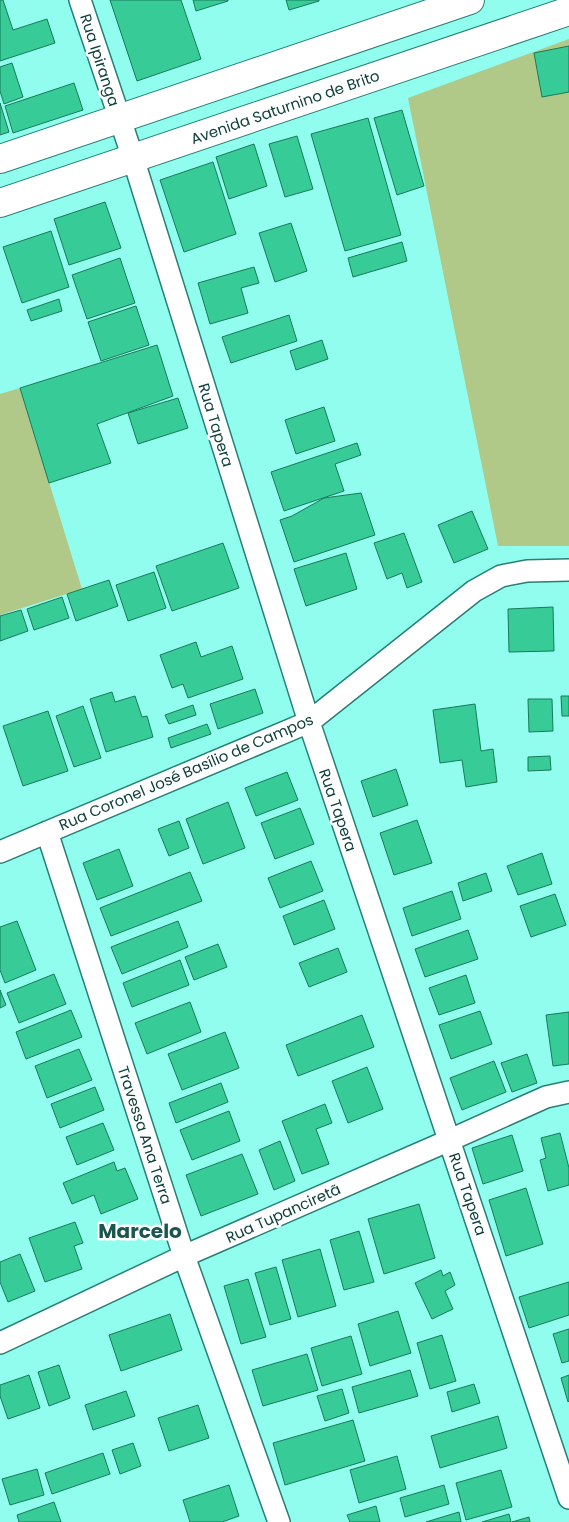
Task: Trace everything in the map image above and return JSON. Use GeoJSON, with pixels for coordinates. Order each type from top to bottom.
{"type":"FeatureCollection","features":[{"type":"Feature","properties":{"kind":"main road"},"geometry":{"type":"LineString","coordinates":[[0,159],[470,0]]}},
{"type":"Feature","properties":{"kind":"main road","name":"Avenida Saturnino de Brito"},"geometry":{"type":"LineString","coordinates":[[0,203],[569,12]]}},
{"type":"Feature","properties":{"kind":"street","name":"Rua Ipiranga"},"geometry":{"type":"LineString","coordinates":[[80,0],[119,119]]}},
{"type":"Feature","properties":{"kind":"street","name":"Rua Tapera"},"geometry":{"type":"LineString","coordinates":[[119,119],[309,722],[569,1498]]}},
{"type":"Feature","properties":{"kind":"street","name":"Rua Coronel José Basílio de Campos"},"geometry":{"type":"LineString","coordinates":[[0,852],[309,722],[474,591],[501,576],[527,571],[569,570]]}},
{"type":"Feature","properties":{"kind":"street","name":"Travessa Ana Terra"},"geometry":{"type":"LineString","coordinates":[[47,832],[184,1256],[279,1522]]}},
{"type":"Feature","properties":{"kind":"street","name":"Rua Tupanciretã"},"geometry":{"type":"LineString","coordinates":[[0,1343],[184,1256],[546,1097],[569,1092]]}},
{"type":"Feature","properties":{"kind":"green space"},"geometry":{"type":"Polygon","coordinates":[[[569,39],[569,546],[498,546],[408,98],[569,39]]]}},
{"type":"Feature","properties":{"kind":"green space"},"geometry":{"type":"Polygon","coordinates":[[[20,388],[82,589],[0,615],[0,394],[20,388]]]}},
{"type":"Feature","properties":{"kind":"building"},"geometry":{"type":"Polygon","coordinates":[[[0,0],[3,0],[13,30],[47,19],[55,43],[0,61],[0,0]]]}},
{"type":"Feature","properties":{"kind":"building"},"geometry":{"type":"Polygon","coordinates":[[[110,0],[181,0],[201,59],[137,81],[110,0]]]}},
{"type":"Feature","properties":{"kind":"building"},"geometry":{"type":"Polygon","coordinates":[[[193,0],[228,0],[228,1],[196,11],[193,0]]]}},
{"type":"Feature","properties":{"kind":"building"},"geometry":{"type":"Polygon","coordinates":[[[286,0],[319,0],[319,1],[289,10],[286,0]]]}},
{"type":"Feature","properties":{"kind":"building"},"geometry":{"type":"Polygon","coordinates":[[[569,46],[569,92],[542,97],[534,53],[569,46]]]}},
{"type":"Feature","properties":{"kind":"building"},"geometry":{"type":"Polygon","coordinates":[[[12,63],[23,97],[4,104],[0,91],[0,67],[12,63]]]}},
{"type":"Feature","properties":{"kind":"building"},"geometry":{"type":"Polygon","coordinates":[[[74,83],[83,110],[13,133],[5,106],[74,83]]]}},
{"type":"Feature","properties":{"kind":"building"},"geometry":{"type":"Polygon","coordinates":[[[0,103],[9,132],[0,135],[0,103]]]}},
{"type":"Feature","properties":{"kind":"building"},"geometry":{"type":"Polygon","coordinates":[[[402,110],[424,186],[397,195],[374,118],[402,110]]]}},
{"type":"Feature","properties":{"kind":"building"},"geometry":{"type":"Polygon","coordinates":[[[368,118],[401,235],[345,251],[311,134],[368,118]]]}},
{"type":"Feature","properties":{"kind":"building"},"geometry":{"type":"Polygon","coordinates":[[[297,136],[313,189],[285,197],[269,144],[297,136]]]}},
{"type":"Feature","properties":{"kind":"building"},"geometry":{"type":"Polygon","coordinates":[[[254,144],[267,186],[229,199],[216,157],[254,144]]]}},
{"type":"Feature","properties":{"kind":"building"},"geometry":{"type":"Polygon","coordinates":[[[213,162],[236,234],[184,252],[160,180],[213,162]]]}},
{"type":"Feature","properties":{"kind":"building"},"geometry":{"type":"Polygon","coordinates":[[[105,202],[121,248],[69,265],[54,219],[105,202]]]}},
{"type":"Feature","properties":{"kind":"building"},"geometry":{"type":"Polygon","coordinates":[[[291,223],[307,271],[275,282],[259,233],[291,223]]]}},
{"type":"Feature","properties":{"kind":"building"},"geometry":{"type":"Polygon","coordinates":[[[51,231],[69,287],[22,303],[3,247],[51,231]]]}},
{"type":"Feature","properties":{"kind":"building"},"geometry":{"type":"Polygon","coordinates":[[[402,242],[407,261],[353,277],[348,258],[402,242]]]}},
{"type":"Feature","properties":{"kind":"building"},"geometry":{"type":"Polygon","coordinates":[[[120,258],[135,303],[87,319],[72,275],[120,258]]]}},
{"type":"Feature","properties":{"kind":"building"},"geometry":{"type":"Polygon","coordinates":[[[254,267],[259,283],[241,288],[248,313],[210,324],[198,283],[254,267]]]}},
{"type":"Feature","properties":{"kind":"building"},"geometry":{"type":"Polygon","coordinates":[[[59,299],[62,311],[31,321],[27,310],[59,299]]]}},
{"type":"Feature","properties":{"kind":"building"},"geometry":{"type":"Polygon","coordinates":[[[136,306],[149,345],[101,361],[88,322],[136,306]]]}},
{"type":"Feature","properties":{"kind":"building"},"geometry":{"type":"Polygon","coordinates":[[[289,315],[297,341],[231,363],[222,337],[289,315]]]}},
{"type":"Feature","properties":{"kind":"building"},"geometry":{"type":"Polygon","coordinates":[[[322,340],[328,359],[296,370],[290,351],[322,340]]]}},
{"type":"Feature","properties":{"kind":"building"},"geometry":{"type":"Polygon","coordinates":[[[157,345],[173,396],[97,424],[111,463],[49,483],[20,388],[157,345]]]}},
{"type":"Feature","properties":{"kind":"building"},"geometry":{"type":"Polygon","coordinates":[[[178,398],[188,428],[138,444],[128,413],[178,398]]]}},
{"type":"Feature","properties":{"kind":"building"},"geometry":{"type":"Polygon","coordinates":[[[324,407],[335,441],[296,454],[285,420],[324,407]]]}},
{"type":"Feature","properties":{"kind":"building"},"geometry":{"type":"Polygon","coordinates":[[[357,443],[361,455],[335,464],[344,491],[284,511],[271,472],[357,443]]]}},
{"type":"Feature","properties":{"kind":"building"},"geometry":{"type":"Polygon","coordinates":[[[361,493],[375,535],[294,562],[280,520],[292,516],[324,498],[361,493]]]}},
{"type":"Feature","properties":{"kind":"building"},"geometry":{"type":"Polygon","coordinates":[[[472,511],[488,549],[454,563],[438,525],[472,511]]]}},
{"type":"Feature","properties":{"kind":"building"},"geometry":{"type":"Polygon","coordinates":[[[404,533],[422,582],[407,588],[402,573],[387,579],[374,543],[404,533]]]}},
{"type":"Feature","properties":{"kind":"building"},"geometry":{"type":"Polygon","coordinates":[[[223,543],[239,588],[172,611],[156,566],[223,543]]]}},
{"type":"Feature","properties":{"kind":"building"},"geometry":{"type":"Polygon","coordinates":[[[346,553],[357,589],[306,606],[294,569],[346,553]]]}},
{"type":"Feature","properties":{"kind":"building"},"geometry":{"type":"Polygon","coordinates":[[[154,572],[166,608],[128,621],[116,585],[154,572]]]}},
{"type":"Feature","properties":{"kind":"building"},"geometry":{"type":"Polygon","coordinates":[[[109,580],[118,606],[76,621],[67,594],[109,580]]]}},
{"type":"Feature","properties":{"kind":"building"},"geometry":{"type":"Polygon","coordinates":[[[62,597],[69,618],[34,630],[27,609],[62,597]]]}},
{"type":"Feature","properties":{"kind":"building"},"geometry":{"type":"Polygon","coordinates":[[[553,607],[554,651],[509,652],[508,609],[553,607]]]}},
{"type":"Feature","properties":{"kind":"building"},"geometry":{"type":"Polygon","coordinates":[[[21,610],[28,631],[0,641],[0,616],[21,610]]]}},
{"type":"Feature","properties":{"kind":"building"},"geometry":{"type":"Polygon","coordinates":[[[196,642],[201,657],[232,646],[243,679],[188,698],[183,684],[172,688],[160,655],[196,642]]]}},
{"type":"Feature","properties":{"kind":"building"},"geometry":{"type":"Polygon","coordinates":[[[255,689],[263,713],[218,729],[210,704],[255,689]]]}},
{"type":"Feature","properties":{"kind":"building"},"geometry":{"type":"Polygon","coordinates":[[[112,692],[115,702],[135,696],[142,717],[147,716],[153,737],[106,752],[90,699],[112,692]]]}},
{"type":"Feature","properties":{"kind":"building"},"geometry":{"type":"Polygon","coordinates":[[[561,696],[569,696],[569,716],[562,716],[561,696]]]}},
{"type":"Feature","properties":{"kind":"building"},"geometry":{"type":"Polygon","coordinates":[[[528,699],[552,699],[553,731],[529,732],[528,699]]]}},
{"type":"Feature","properties":{"kind":"building"},"geometry":{"type":"Polygon","coordinates":[[[475,704],[481,751],[493,749],[497,782],[466,787],[462,760],[440,763],[433,710],[475,704]]]}},
{"type":"Feature","properties":{"kind":"building"},"geometry":{"type":"Polygon","coordinates":[[[193,705],[196,715],[169,724],[165,715],[193,705]]]}},
{"type":"Feature","properties":{"kind":"building"},"geometry":{"type":"Polygon","coordinates":[[[83,706],[101,758],[74,767],[56,716],[83,706]]]}},
{"type":"Feature","properties":{"kind":"building"},"geometry":{"type":"Polygon","coordinates":[[[48,711],[68,771],[23,786],[3,726],[48,711]]]}},
{"type":"Feature","properties":{"kind":"building"},"geometry":{"type":"Polygon","coordinates":[[[207,724],[211,734],[171,748],[168,738],[207,724]]]}},
{"type":"Feature","properties":{"kind":"building"},"geometry":{"type":"Polygon","coordinates":[[[550,756],[551,770],[528,771],[528,757],[550,756]]]}},
{"type":"Feature","properties":{"kind":"building"},"geometry":{"type":"Polygon","coordinates":[[[396,769],[408,805],[373,817],[361,781],[396,769]]]}},
{"type":"Feature","properties":{"kind":"building"},"geometry":{"type":"Polygon","coordinates":[[[287,772],[298,800],[256,816],[245,788],[287,772]]]}},
{"type":"Feature","properties":{"kind":"building"},"geometry":{"type":"Polygon","coordinates":[[[228,802],[245,848],[203,864],[186,819],[228,802]]]}},
{"type":"Feature","properties":{"kind":"building"},"geometry":{"type":"Polygon","coordinates":[[[300,808],[314,844],[275,859],[261,823],[300,808]]]}},
{"type":"Feature","properties":{"kind":"building"},"geometry":{"type":"Polygon","coordinates":[[[417,820],[432,863],[394,875],[380,833],[417,820]]]}},
{"type":"Feature","properties":{"kind":"building"},"geometry":{"type":"Polygon","coordinates":[[[179,821],[189,848],[169,856],[158,829],[179,821]]]}},
{"type":"Feature","properties":{"kind":"building"},"geometry":{"type":"Polygon","coordinates":[[[119,849],[133,886],[97,900],[83,863],[119,849]]]}},
{"type":"Feature","properties":{"kind":"building"},"geometry":{"type":"Polygon","coordinates":[[[542,853],[552,884],[518,895],[507,866],[542,853]]]}},
{"type":"Feature","properties":{"kind":"building"},"geometry":{"type":"Polygon","coordinates":[[[311,861],[323,891],[280,908],[268,878],[311,861]]]}},
{"type":"Feature","properties":{"kind":"building"},"geometry":{"type":"Polygon","coordinates":[[[190,872],[202,901],[111,936],[100,908],[190,872]]]}},
{"type":"Feature","properties":{"kind":"building"},"geometry":{"type":"Polygon","coordinates":[[[486,873],[492,891],[463,901],[458,883],[486,873]]]}},
{"type":"Feature","properties":{"kind":"building"},"geometry":{"type":"Polygon","coordinates":[[[452,891],[461,919],[412,936],[403,908],[452,891]]]}},
{"type":"Feature","properties":{"kind":"building"},"geometry":{"type":"Polygon","coordinates":[[[555,894],[566,925],[531,937],[520,906],[555,894]]]}},
{"type":"Feature","properties":{"kind":"building"},"geometry":{"type":"Polygon","coordinates":[[[324,900],[335,929],[294,945],[283,916],[324,900]]]}},
{"type":"Feature","properties":{"kind":"building"},"geometry":{"type":"Polygon","coordinates":[[[17,921],[36,970],[5,983],[0,970],[0,927],[17,921]]]}},
{"type":"Feature","properties":{"kind":"building"},"geometry":{"type":"Polygon","coordinates":[[[178,921],[188,947],[122,974],[111,947],[178,921]]]}},
{"type":"Feature","properties":{"kind":"building"},"geometry":{"type":"Polygon","coordinates":[[[468,930],[478,959],[425,977],[415,949],[468,930]]]}},
{"type":"Feature","properties":{"kind":"building"},"geometry":{"type":"Polygon","coordinates":[[[218,944],[227,967],[194,980],[185,957],[218,944]]]}},
{"type":"Feature","properties":{"kind":"building"},"geometry":{"type":"Polygon","coordinates":[[[338,948],[347,972],[309,987],[299,963],[338,948]]]}},
{"type":"Feature","properties":{"kind":"building"},"geometry":{"type":"Polygon","coordinates":[[[180,960],[189,985],[132,1007],[123,983],[180,960]]]}},
{"type":"Feature","properties":{"kind":"building"},"geometry":{"type":"Polygon","coordinates":[[[54,974],[66,1004],[19,1023],[7,993],[54,974]]]}},
{"type":"Feature","properties":{"kind":"building"},"geometry":{"type":"Polygon","coordinates":[[[466,975],[475,1003],[439,1015],[429,988],[466,975]]]}},
{"type":"Feature","properties":{"kind":"building"},"geometry":{"type":"Polygon","coordinates":[[[0,990],[6,1005],[0,1008],[0,990]]]}},
{"type":"Feature","properties":{"kind":"building"},"geometry":{"type":"Polygon","coordinates":[[[190,1002],[201,1032],[147,1054],[135,1023],[190,1002]]]}},
{"type":"Feature","properties":{"kind":"building"},"geometry":{"type":"Polygon","coordinates":[[[71,1010],[82,1037],[26,1059],[16,1032],[71,1010]]]}},
{"type":"Feature","properties":{"kind":"building"},"geometry":{"type":"Polygon","coordinates":[[[480,1011],[492,1044],[451,1059],[439,1025],[480,1011]]]}},
{"type":"Feature","properties":{"kind":"building"},"geometry":{"type":"Polygon","coordinates":[[[569,1012],[569,1064],[553,1066],[546,1015],[569,1012]]]}},
{"type":"Feature","properties":{"kind":"building"},"geometry":{"type":"Polygon","coordinates":[[[362,1015],[374,1047],[298,1076],[286,1045],[362,1015]]]}},
{"type":"Feature","properties":{"kind":"building"},"geometry":{"type":"Polygon","coordinates":[[[225,1032],[239,1068],[182,1090],[168,1054],[225,1032]]]}},
{"type":"Feature","properties":{"kind":"building"},"geometry":{"type":"Polygon","coordinates":[[[79,1049],[92,1080],[47,1098],[35,1066],[79,1049]]]}},
{"type":"Feature","properties":{"kind":"building"},"geometry":{"type":"Polygon","coordinates":[[[527,1054],[537,1083],[512,1092],[501,1063],[527,1054]]]}},
{"type":"Feature","properties":{"kind":"building"},"geometry":{"type":"Polygon","coordinates":[[[494,1061],[506,1092],[462,1110],[450,1078],[494,1061]]]}},
{"type":"Feature","properties":{"kind":"building"},"geometry":{"type":"Polygon","coordinates":[[[367,1067],[383,1109],[348,1123],[332,1081],[367,1067]]]}},
{"type":"Feature","properties":{"kind":"building"},"geometry":{"type":"Polygon","coordinates":[[[221,1083],[228,1102],[176,1123],[169,1103],[221,1083]]]}},
{"type":"Feature","properties":{"kind":"building"},"geometry":{"type":"Polygon","coordinates":[[[95,1087],[104,1110],[60,1128],[51,1104],[95,1087]]]}},
{"type":"Feature","properties":{"kind":"building"},"geometry":{"type":"Polygon","coordinates":[[[325,1104],[332,1123],[316,1129],[329,1164],[302,1174],[282,1121],[325,1104]]]}},
{"type":"Feature","properties":{"kind":"building"},"geometry":{"type":"Polygon","coordinates":[[[229,1111],[240,1141],[192,1160],[180,1130],[229,1111]]]}},
{"type":"Feature","properties":{"kind":"building"},"geometry":{"type":"Polygon","coordinates":[[[103,1123],[114,1150],[77,1165],[66,1137],[103,1123]]]}},
{"type":"Feature","properties":{"kind":"building"},"geometry":{"type":"Polygon","coordinates":[[[560,1133],[569,1168],[569,1185],[548,1191],[540,1160],[546,1158],[541,1138],[560,1133]]]}},
{"type":"Feature","properties":{"kind":"building"},"geometry":{"type":"Polygon","coordinates":[[[512,1135],[523,1171],[483,1184],[472,1148],[512,1135]]]}},
{"type":"Feature","properties":{"kind":"building"},"geometry":{"type":"Polygon","coordinates":[[[280,1141],[295,1181],[274,1190],[259,1150],[280,1141]]]}},
{"type":"Feature","properties":{"kind":"building"},"geometry":{"type":"Polygon","coordinates":[[[242,1154],[258,1194],[201,1216],[186,1175],[242,1154]]]}},
{"type":"Feature","properties":{"kind":"building"},"geometry":{"type":"Polygon","coordinates":[[[114,1162],[117,1171],[125,1168],[138,1199],[101,1214],[94,1195],[72,1204],[63,1183],[114,1162]]]}},
{"type":"Feature","properties":{"kind":"building"},"geometry":{"type":"Polygon","coordinates":[[[526,1188],[543,1244],[506,1256],[489,1200],[526,1188]]]}},
{"type":"Feature","properties":{"kind":"building"},"geometry":{"type":"Polygon","coordinates":[[[419,1204],[435,1258],[384,1274],[368,1219],[419,1204]]]}},
{"type":"Feature","properties":{"kind":"building"},"geometry":{"type":"Polygon","coordinates":[[[75,1222],[83,1243],[74,1246],[82,1269],[45,1282],[29,1238],[75,1222]]]}},
{"type":"Feature","properties":{"kind":"building"},"geometry":{"type":"Polygon","coordinates":[[[359,1231],[374,1282],[344,1290],[330,1240],[359,1231]]]}},
{"type":"Feature","properties":{"kind":"building"},"geometry":{"type":"Polygon","coordinates":[[[320,1249],[336,1306],[298,1317],[282,1260],[320,1249]]]}},
{"type":"Feature","properties":{"kind":"building"},"geometry":{"type":"Polygon","coordinates":[[[20,1254],[35,1291],[8,1302],[0,1282],[0,1262],[20,1254]]]}},
{"type":"Feature","properties":{"kind":"building"},"geometry":{"type":"Polygon","coordinates":[[[276,1267],[291,1319],[270,1325],[255,1273],[276,1267]]]}},
{"type":"Feature","properties":{"kind":"building"},"geometry":{"type":"Polygon","coordinates":[[[441,1270],[443,1276],[450,1272],[455,1285],[445,1291],[453,1309],[432,1319],[415,1283],[441,1270]]]}},
{"type":"Feature","properties":{"kind":"building"},"geometry":{"type":"Polygon","coordinates":[[[248,1279],[266,1337],[241,1344],[224,1286],[248,1279]]]}},
{"type":"Feature","properties":{"kind":"building"},"geometry":{"type":"Polygon","coordinates":[[[569,1282],[569,1315],[529,1328],[519,1297],[569,1282]]]}},
{"type":"Feature","properties":{"kind":"building"},"geometry":{"type":"Polygon","coordinates":[[[398,1311],[411,1353],[370,1366],[358,1324],[398,1311]]]}},
{"type":"Feature","properties":{"kind":"building"},"geometry":{"type":"Polygon","coordinates":[[[170,1314],[182,1350],[121,1371],[109,1335],[170,1314]]]}},
{"type":"Feature","properties":{"kind":"building"},"geometry":{"type":"Polygon","coordinates":[[[569,1329],[569,1361],[562,1363],[553,1334],[569,1329]]]}},
{"type":"Feature","properties":{"kind":"building"},"geometry":{"type":"Polygon","coordinates":[[[442,1335],[456,1381],[430,1389],[417,1343],[442,1335]]]}},
{"type":"Feature","properties":{"kind":"building"},"geometry":{"type":"Polygon","coordinates":[[[351,1336],[362,1374],[322,1386],[311,1348],[351,1336]]]}},
{"type":"Feature","properties":{"kind":"building"},"geometry":{"type":"Polygon","coordinates":[[[307,1354],[318,1390],[263,1406],[252,1370],[307,1354]]]}},
{"type":"Feature","properties":{"kind":"building"},"geometry":{"type":"Polygon","coordinates":[[[59,1365],[70,1398],[49,1406],[38,1372],[59,1365]]]}},
{"type":"Feature","properties":{"kind":"building"},"geometry":{"type":"Polygon","coordinates":[[[410,1370],[418,1396],[359,1413],[352,1387],[410,1370]]]}},
{"type":"Feature","properties":{"kind":"building"},"geometry":{"type":"Polygon","coordinates":[[[29,1375],[40,1408],[8,1419],[0,1396],[0,1385],[29,1375]]]}},
{"type":"Feature","properties":{"kind":"building"},"geometry":{"type":"Polygon","coordinates":[[[569,1375],[569,1401],[568,1402],[561,1378],[569,1375]]]}},
{"type":"Feature","properties":{"kind":"building"},"geometry":{"type":"Polygon","coordinates":[[[474,1384],[480,1403],[452,1412],[447,1392],[474,1384]]]}},
{"type":"Feature","properties":{"kind":"building"},"geometry":{"type":"Polygon","coordinates":[[[342,1389],[349,1413],[325,1421],[317,1396],[342,1389]]]}},
{"type":"Feature","properties":{"kind":"building"},"geometry":{"type":"Polygon","coordinates":[[[126,1391],[135,1416],[93,1430],[85,1405],[126,1391]]]}},
{"type":"Feature","properties":{"kind":"building"},"geometry":{"type":"Polygon","coordinates":[[[198,1405],[209,1438],[169,1451],[158,1418],[198,1405]]]}},
{"type":"Feature","properties":{"kind":"building"},"geometry":{"type":"Polygon","coordinates":[[[498,1416],[507,1448],[440,1468],[431,1436],[498,1416]]]}},
{"type":"Feature","properties":{"kind":"building"},"geometry":{"type":"Polygon","coordinates":[[[353,1420],[365,1461],[285,1485],[273,1443],[353,1420]]]}},
{"type":"Feature","properties":{"kind":"building"},"geometry":{"type":"Polygon","coordinates":[[[133,1443],[141,1466],[120,1474],[112,1450],[133,1443]]]}},
{"type":"Feature","properties":{"kind":"building"},"geometry":{"type":"Polygon","coordinates":[[[103,1453],[110,1474],[52,1494],[45,1473],[103,1453]]]}},
{"type":"Feature","properties":{"kind":"building"},"geometry":{"type":"Polygon","coordinates":[[[397,1456],[406,1489],[359,1503],[350,1470],[397,1456]]]}},
{"type":"Feature","properties":{"kind":"building"},"geometry":{"type":"Polygon","coordinates":[[[37,1469],[44,1495],[10,1505],[2,1479],[37,1469]]]}},
{"type":"Feature","properties":{"kind":"building"},"geometry":{"type":"Polygon","coordinates":[[[501,1470],[512,1507],[466,1520],[456,1483],[501,1470]]]}},
{"type":"Feature","properties":{"kind":"building"},"geometry":{"type":"Polygon","coordinates":[[[229,1485],[239,1516],[222,1522],[190,1522],[183,1500],[229,1485]]]}},
{"type":"Feature","properties":{"kind":"building"},"geometry":{"type":"Polygon","coordinates":[[[444,1485],[449,1504],[405,1517],[400,1498],[444,1485]]]}},
{"type":"Feature","properties":{"kind":"building"},"geometry":{"type":"Polygon","coordinates":[[[54,1502],[61,1522],[19,1522],[17,1515],[54,1502]]]}},
{"type":"Feature","properties":{"kind":"building"},"geometry":{"type":"Polygon","coordinates":[[[376,1506],[380,1522],[350,1522],[347,1515],[376,1506]]]}},
{"type":"Feature","properties":{"kind":"building"},"geometry":{"type":"Polygon","coordinates":[[[459,1512],[461,1522],[426,1522],[459,1512]]]}},
{"type":"Feature","properties":{"kind":"building"},"geometry":{"type":"Polygon","coordinates":[[[509,1514],[511,1522],[482,1522],[509,1514]]]}},
{"type":"Feature","properties":{"kind":"building"},"geometry":{"type":"Polygon","coordinates":[[[529,1517],[530,1522],[512,1522],[529,1517]]]}},
{"type":"Feature","properties":{"kind":"district","name":"Marcelo"},"geometry":{"type":"Point","coordinates":[140,1231]}}]}
